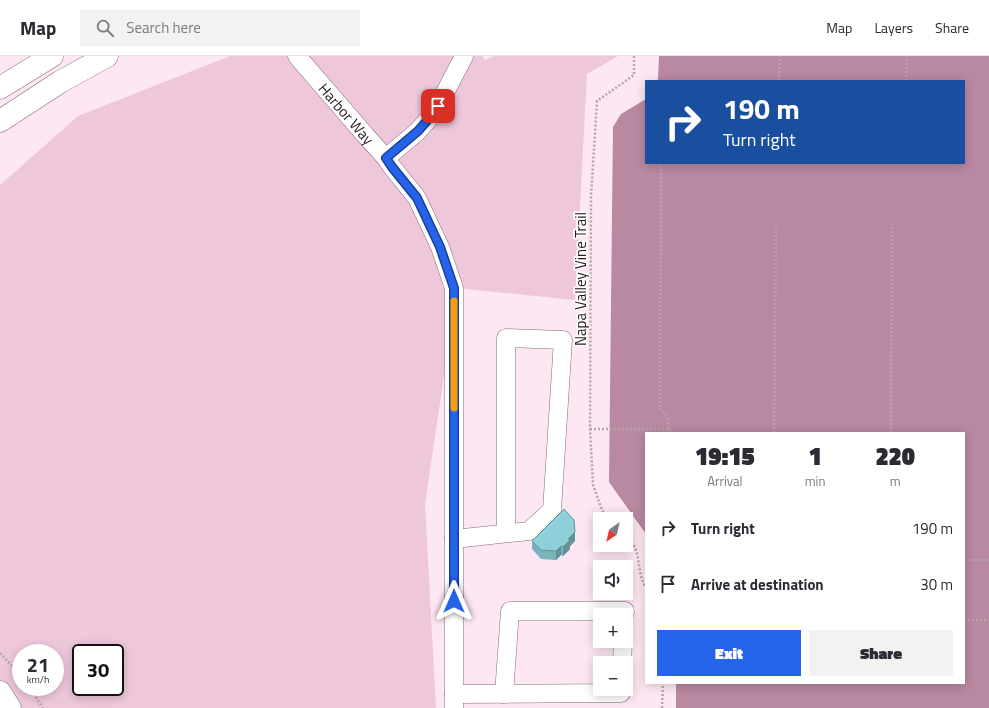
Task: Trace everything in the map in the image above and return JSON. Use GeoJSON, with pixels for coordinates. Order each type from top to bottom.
{"type":"FeatureCollection","features":[{"type":"Feature","properties":{"kind":"main road"},"geometry":{"type":"LineString","coordinates":[[0,88],[52,56]]}},
{"type":"Feature","properties":{"kind":"main road"},"geometry":{"type":"LineString","coordinates":[[0,121],[60,82],[106,56]]}},
{"type":"Feature","properties":{"kind":"main road"},"geometry":{"type":"LineString","coordinates":[[0,692],[10,708]]}},
{"type":"Feature","properties":{"kind":"street","name":"Harbor Way"},"geometry":{"type":"LineString","coordinates":[[297,56],[386,158],[417,198],[440,247],[454,288],[454,701]]}},
{"type":"Feature","properties":{"kind":"street"},"geometry":{"type":"LineString","coordinates":[[386,158],[418,131],[432,115],[464,56]]}},
{"type":"Feature","properties":{"kind":"street"},"geometry":{"type":"LineString","coordinates":[[454,539],[529,531],[552,510],[563,340],[506,338],[506,533]]}},
{"type":"Feature","properties":{"kind":"street"},"geometry":{"type":"LineString","coordinates":[[504,694],[510,611],[593,611]]}},
{"type":"Feature","properties":{"kind":"street"},"geometry":{"type":"LineString","coordinates":[[454,701],[504,694],[593,693]]}},
{"type":"Feature","properties":{"kind":"path","name":"Napa Valley Vine Trail"},"geometry":{"type":"LineString","coordinates":[[603,512],[593,485],[590,430],[591,197],[597,101],[634,75],[634,56]]}},
{"type":"Feature","properties":{"kind":"path"},"geometry":{"type":"LineString","coordinates":[[779,80],[780,56]]}},
{"type":"Feature","properties":{"kind":"path"},"geometry":{"type":"LineString","coordinates":[[906,56],[906,80]]}},
{"type":"Feature","properties":{"kind":"path"},"geometry":{"type":"LineString","coordinates":[[661,164],[660,409],[667,416],[669,429],[672,432]]}},
{"type":"Feature","properties":{"kind":"path"},"geometry":{"type":"LineString","coordinates":[[891,432],[892,225]]}},
{"type":"Feature","properties":{"kind":"path"},"geometry":{"type":"LineString","coordinates":[[774,432],[776,226]]}},
{"type":"Feature","properties":{"kind":"path"},"geometry":{"type":"LineString","coordinates":[[590,430],[669,429]]}},
{"type":"Feature","properties":{"kind":"path"},"geometry":{"type":"LineString","coordinates":[[633,544],[636,550],[640,572],[645,586]]}},
{"type":"Feature","properties":{"kind":"path"},"geometry":{"type":"LineString","coordinates":[[965,560],[989,560]]}},
{"type":"Feature","properties":{"kind":"path"},"geometry":{"type":"LineString","coordinates":[[965,620],[989,620]]}},
{"type":"Feature","properties":{"kind":"path"},"geometry":{"type":"LineString","coordinates":[[0,653],[12,666]]}},
{"type":"Feature","properties":{"kind":"path"},"geometry":{"type":"LineString","coordinates":[[662,684],[662,708]]}},
{"type":"Feature","properties":{"kind":"path"},"geometry":{"type":"LineString","coordinates":[[35,696],[43,708]]}},
{"type":"Feature","properties":{"kind":"shaded area"},"geometry":{"type":"Polygon","coordinates":[[[230,56],[482,56],[485,60],[494,56],[618,56],[587,74],[575,300],[457,288],[425,504],[436,708],[0,708],[0,185],[78,116],[230,56]]]}},
{"type":"Feature","properties":{"kind":"shaded area"},"geometry":{"type":"Polygon","coordinates":[[[659,56],[989,56],[989,708],[676,708],[676,684],[965,684],[965,432],[645,432],[645,533],[633,516],[633,512],[630,512],[609,482],[613,127],[621,114],[645,100],[645,164],[965,164],[965,80],[658,80],[659,56]]]}},
{"type":"Feature","properties":{"kind":"building"},"geometry":{"type":"Polygon","coordinates":[[[564,509],[574,520],[575,532],[563,547],[561,546],[556,551],[541,550],[532,541],[564,509]]]}},
{"type":"Feature","properties":{"kind":"slow traffic"},"geometry":{"type":"LineString","coordinates":[[454,301],[454,408]]}},
{"type":"Feature","properties":{"kind":"route"},"geometry":{"type":"LineString","coordinates":[[438,106],[418,131],[386,158],[417,198],[440,247],[454,288],[454,601]]}}]}
